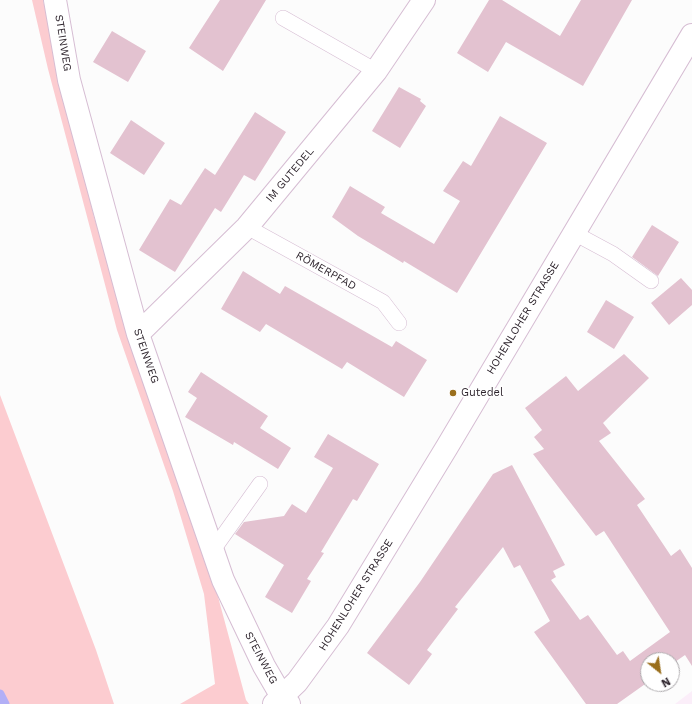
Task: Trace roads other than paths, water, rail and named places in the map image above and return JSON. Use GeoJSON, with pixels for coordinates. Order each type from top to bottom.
{"type":"FeatureCollection","features":[{"type":"Feature","properties":{"kind":"street","name":"STEINWEG"},"geometry":{"type":"LineString","coordinates":[[55,0],[69,80],[138,334],[214,550],[223,580],[282,702]]}},
{"type":"Feature","properties":{"kind":"street","name":"IM GUTEDEL"},"geometry":{"type":"LineString","coordinates":[[138,334],[247,227],[376,71],[424,0]]}},
{"type":"Feature","properties":{"kind":"street","name":"HOHENLOHER STRASSE"},"geometry":{"type":"LineString","coordinates":[[282,702],[338,626],[451,441],[692,35]]}},
{"type":"Feature","properties":{"kind":"lane"},"geometry":{"type":"LineString","coordinates":[[284,18],[376,71]]}},
{"type":"Feature","properties":{"kind":"lane","name":"RÖMERPFAD"},"geometry":{"type":"LineString","coordinates":[[247,227],[383,302],[399,323]]}},
{"type":"Feature","properties":{"kind":"lane"},"geometry":{"type":"LineString","coordinates":[[574,233],[613,254],[651,281]]}},
{"type":"Feature","properties":{"kind":"lane"},"geometry":{"type":"LineString","coordinates":[[214,550],[260,484]]}},
{"type":"Feature","properties":{"kind":"waterway"},"geometry":{"type":"LineString","coordinates":[[0,694],[5,704]]}},
{"type":"Feature","properties":{"kind":"place","name":"Gutedel"},"geometry":{"type":"Point","coordinates":[453,393]}}]}
